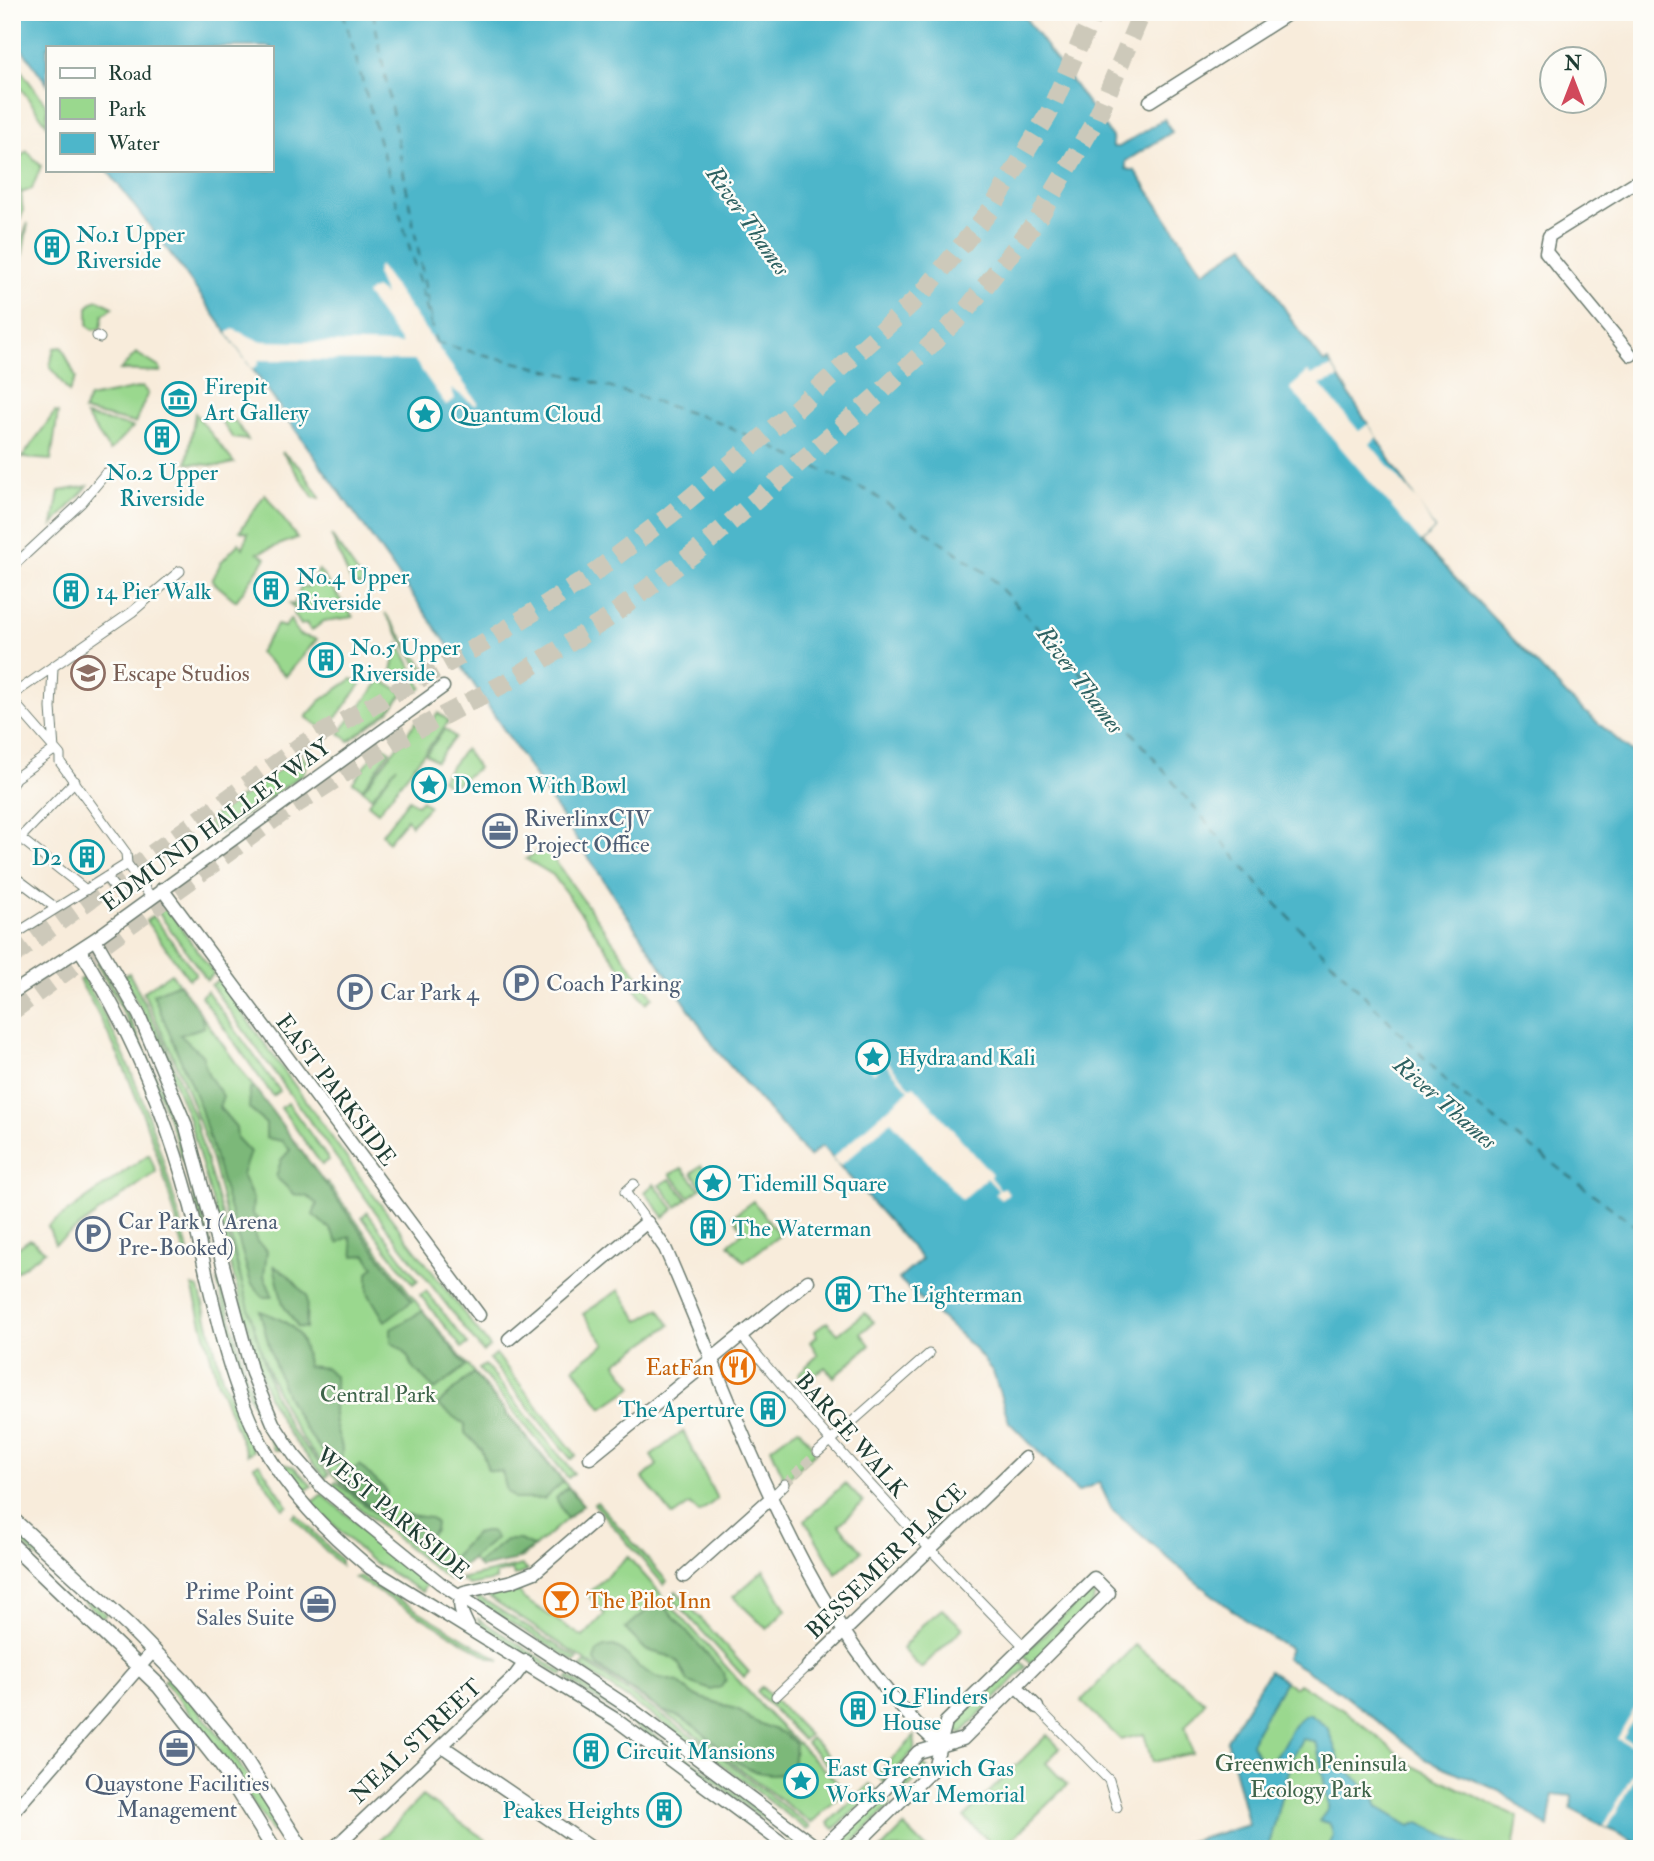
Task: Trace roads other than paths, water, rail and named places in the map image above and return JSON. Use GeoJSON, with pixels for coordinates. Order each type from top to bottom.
{"type":"FeatureCollection","features":[{"type":"Feature","properties":{"kind":"street"},"geometry":{"type":"LineString","coordinates":[[1150,101],[1291,12]]}},
{"type":"Feature","properties":{"kind":"street"},"geometry":{"type":"LineString","coordinates":[[1631,355],[1546,252],[1546,244],[1549,236],[1642,178]]}},
{"type":"Feature","properties":{"kind":"street"},"geometry":{"type":"LineString","coordinates":[[12,567],[81,503],[106,473]]}},
{"type":"Feature","properties":{"kind":"street"},"geometry":{"type":"LineString","coordinates":[[150,897],[127,864],[126,853],[54,750],[16,711],[12,698],[132,612],[180,571]]}},
{"type":"Feature","properties":{"kind":"street"},"geometry":{"type":"LineString","coordinates":[[53,668],[51,708],[54,750]]}},
{"type":"Feature","properties":{"kind":"street","name":"EDMUND HALLEY WAY"},"geometry":{"type":"LineString","coordinates":[[12,993],[80,950],[443,687]]}},
{"type":"Feature","properties":{"kind":"street"},"geometry":{"type":"LineString","coordinates":[[13,780],[54,750]]}},
{"type":"Feature","properties":{"kind":"street"},"geometry":{"type":"LineString","coordinates":[[12,849],[16,835],[75,781]]}},
{"type":"Feature","properties":{"kind":"street"},"geometry":{"type":"LineString","coordinates":[[16,835],[86,890]]}},
{"type":"Feature","properties":{"kind":"street"},"geometry":{"type":"LineString","coordinates":[[12,936],[127,864]]}},
{"type":"Feature","properties":{"kind":"street"},"geometry":{"type":"LineString","coordinates":[[12,875],[56,908]]}},
{"type":"Feature","properties":{"kind":"street"},"geometry":{"type":"LineString","coordinates":[[106,877],[121,896]]}},
{"type":"Feature","properties":{"kind":"street","name":"EAST PARKSIDE"},"geometry":{"type":"LineString","coordinates":[[162,888],[479,1315]]}},
{"type":"Feature","properties":{"kind":"street","name":"WEST PARKSIDE"},"geometry":{"type":"LineString","coordinates":[[95,939],[139,1015],[184,1124],[252,1373],[272,1423],[294,1455],[322,1487],[460,1598],[630,1708],[820,1849]]}},
{"type":"Feature","properties":{"kind":"street","name":"WEST PARKSIDE"},"geometry":{"type":"LineString","coordinates":[[80,950],[119,1018],[162,1116],[190,1203],[235,1375],[265,1449],[301,1503],[334,1538],[390,1581],[526,1661],[696,1776],[790,1849]]}},
{"type":"Feature","properties":{"kind":"street"},"geometry":{"type":"LineString","coordinates":[[634,1184],[625,1192],[665,1248],[770,1499],[843,1631],[919,1728],[940,1746]]}},
{"type":"Feature","properties":{"kind":"street"},"geometry":{"type":"LineString","coordinates":[[509,1339],[648,1222]]}},
{"type":"Feature","properties":{"kind":"street"},"geometry":{"type":"LineString","coordinates":[[590,1458],[712,1356],[808,1282]]}},
{"type":"Feature","properties":{"kind":"street","name":"BARGE WALK"},"geometry":{"type":"LineString","coordinates":[[740,1334],[808,1418],[881,1500],[1025,1647]]}},
{"type":"Feature","properties":{"kind":"street"},"geometry":{"type":"LineString","coordinates":[[818,1452],[929,1354]]}},
{"type":"Feature","properties":{"kind":"street","name":"BESSEMER PLACE"},"geometry":{"type":"LineString","coordinates":[[776,1696],[1025,1458]]}},
{"type":"Feature","properties":{"kind":"street"},"geometry":{"type":"LineString","coordinates":[[684,1576],[785,1484]]}},
{"type":"Feature","properties":{"kind":"street"},"geometry":{"type":"LineString","coordinates":[[12,1519],[154,1650],[235,1744],[302,1849]]}},
{"type":"Feature","properties":{"kind":"street"},"geometry":{"type":"LineString","coordinates":[[468,1626],[460,1608],[460,1598],[464,1592],[512,1581],[535,1572],[594,1521]]}},
{"type":"Feature","properties":{"kind":"street"},"geometry":{"type":"LineString","coordinates":[[12,1545],[140,1666],[204,1741],[274,1849]]}},
{"type":"Feature","properties":{"kind":"street"},"geometry":{"type":"LineString","coordinates":[[820,1849],[884,1790],[917,1753],[940,1746],[962,1739],[1109,1592],[1105,1583],[1094,1577],[946,1722],[940,1746],[934,1768],[852,1849]]}},
{"type":"Feature","properties":{"kind":"street"},"geometry":{"type":"LineString","coordinates":[[12,1813],[154,1650]]}},
{"type":"Feature","properties":{"kind":"street","name":"NEAL STREET"},"geometry":{"type":"LineString","coordinates":[[333,1849],[515,1676],[526,1661]]}},
{"type":"Feature","properties":{"kind":"street"},"geometry":{"type":"LineString","coordinates":[[1016,1686],[1109,1780],[1117,1807]]}},
{"type":"Feature","properties":{"kind":"street"},"geometry":{"type":"LineString","coordinates":[[442,1746],[593,1849]]}},
{"type":"Feature","properties":{"kind":"water","name":"River Thames"},"geometry":{"type":"Polygon","coordinates":[[[12,12],[1021,12],[1112,137],[1113,147],[1119,147],[1164,119],[1172,132],[1126,161],[1126,169],[1135,171],[1203,272],[1245,245],[1293,322],[1324,363],[1328,361],[1332,367],[1434,529],[1421,542],[1568,697],[1642,761],[1642,1846],[1571,1809],[1572,1796],[1553,1794],[1548,1827],[1500,1791],[1427,1760],[1339,1691],[1286,1658],[1290,1649],[1258,1630],[1196,1582],[1112,1510],[1099,1482],[1078,1492],[1009,1422],[993,1372],[974,1348],[899,1279],[922,1259],[822,1146],[809,1157],[717,1051],[447,644],[179,265],[109,172],[273,172],[273,46],[46,46],[46,83],[12,35],[12,12]]]}},
{"type":"Feature","properties":{"kind":"water"},"geometry":{"type":"Polygon","coordinates":[[[1269,1671],[1285,1681],[1256,1731],[1252,1744],[1261,1761],[1267,1763],[1273,1758],[1297,1722],[1309,1714],[1327,1727],[1341,1764],[1374,1796],[1378,1807],[1410,1826],[1419,1822],[1474,1849],[1327,1849],[1333,1833],[1329,1823],[1319,1821],[1328,1809],[1328,1802],[1317,1745],[1314,1741],[1302,1739],[1291,1759],[1268,1849],[1162,1849],[1249,1825],[1227,1740],[1269,1671]]]}},
{"type":"Feature","properties":{"kind":"tunnel"},"geometry":{"type":"LineString","coordinates":[[12,956],[303,744],[494,637],[586,579],[670,515],[797,408],[922,294],[992,208],[1049,113],[1094,12]]}},
{"type":"Feature","properties":{"kind":"tunnel"},"geometry":{"type":"LineString","coordinates":[[12,1011],[282,813],[399,739],[509,681],[607,619],[697,551],[879,394],[963,314],[1038,219],[1097,118],[1142,12]]}},
{"type":"Feature","properties":{"kind":"tunnel"},"geometry":{"type":"LineString","coordinates":[[785,1484],[818,1452]]}},
{"type":"Feature","properties":{"kind":"place","name":"No.1 Upper Riverside"},"geometry":{"type":"Point","coordinates":[52,247]}},
{"type":"Feature","properties":{"kind":"place","name":"Firepit Art Gallery"},"geometry":{"type":"Point","coordinates":[179,399]}},
{"type":"Feature","properties":{"kind":"place","name":"Quantum Cloud"},"geometry":{"type":"Point","coordinates":[425,414]}},
{"type":"Feature","properties":{"kind":"place","name":"No.2 Upper Riverside"},"geometry":{"type":"Point","coordinates":[162,437]}},
{"type":"Feature","properties":{"kind":"place","name":"No.4 Upper Riverside"},"geometry":{"type":"Point","coordinates":[271,589]}},
{"type":"Feature","properties":{"kind":"place","name":"14 Pier Walk"},"geometry":{"type":"Point","coordinates":[71,591]}},
{"type":"Feature","properties":{"kind":"place","name":"No.5 Upper Riverside"},"geometry":{"type":"Point","coordinates":[326,660]}},
{"type":"Feature","properties":{"kind":"place","name":"Escape Studios"},"geometry":{"type":"Point","coordinates":[88,673]}},
{"type":"Feature","properties":{"kind":"place","name":"Demon With Bowl"},"geometry":{"type":"Point","coordinates":[429,785]}},
{"type":"Feature","properties":{"kind":"place","name":"RiverlinxCJV Project Office"},"geometry":{"type":"Point","coordinates":[500,831]}},
{"type":"Feature","properties":{"kind":"place","name":"D2"},"geometry":{"type":"Point","coordinates":[87,857]}},
{"type":"Feature","properties":{"kind":"place","name":"Coach Parking"},"geometry":{"type":"Point","coordinates":[521,983]}},
{"type":"Feature","properties":{"kind":"place","name":"Car Park 4"},"geometry":{"type":"Point","coordinates":[355,992]}},
{"type":"Feature","properties":{"kind":"place","name":"Hydra and Kali"},"geometry":{"type":"Point","coordinates":[873,1057]}},
{"type":"Feature","properties":{"kind":"place","name":"Tidemill Square"},"geometry":{"type":"Point","coordinates":[713,1183]}},
{"type":"Feature","properties":{"kind":"place","name":"The Waterman"},"geometry":{"type":"Point","coordinates":[708,1228]}},
{"type":"Feature","properties":{"kind":"place","name":"Car Park 1 (Arena Pre-Booked)"},"geometry":{"type":"Point","coordinates":[93,1234]}},
{"type":"Feature","properties":{"kind":"place","name":"The Lighterman"},"geometry":{"type":"Point","coordinates":[843,1294]}},
{"type":"Feature","properties":{"kind":"place","name":"EatFan"},"geometry":{"type":"Point","coordinates":[738,1367]}},
{"type":"Feature","properties":{"kind":"place","name":"The Aperture"},"geometry":{"type":"Point","coordinates":[768,1409]}},
{"type":"Feature","properties":{"kind":"place","name":"The Pilot Inn"},"geometry":{"type":"Point","coordinates":[561,1600]}},
{"type":"Feature","properties":{"kind":"place","name":"Prime Point Sales Suite"},"geometry":{"type":"Point","coordinates":[318,1604]}},
{"type":"Feature","properties":{"kind":"place","name":"iQ Flinders House"},"geometry":{"type":"Point","coordinates":[858,1709]}},
{"type":"Feature","properties":{"kind":"place","name":"Quaystone Facilities Management"},"geometry":{"type":"Point","coordinates":[177,1748]}},
{"type":"Feature","properties":{"kind":"place","name":"Circuit Mansions"},"geometry":{"type":"Point","coordinates":[591,1751]}},
{"type":"Feature","properties":{"kind":"place","name":"East Greenwich Gas Works War Memorial"},"geometry":{"type":"Point","coordinates":[801,1781]}},
{"type":"Feature","properties":{"kind":"place","name":"Peakes Heights"},"geometry":{"type":"Point","coordinates":[664,1810]}},
{"type":"Feature","properties":{"kind":"park label","name":"Central Park"},"geometry":{"type":"Point","coordinates":[378,1394]}},
{"type":"Feature","properties":{"kind":"park label","name":"Greenwich Peninsula Ecology Park"},"geometry":{"type":"Point","coordinates":[1311,1776]}}]}
